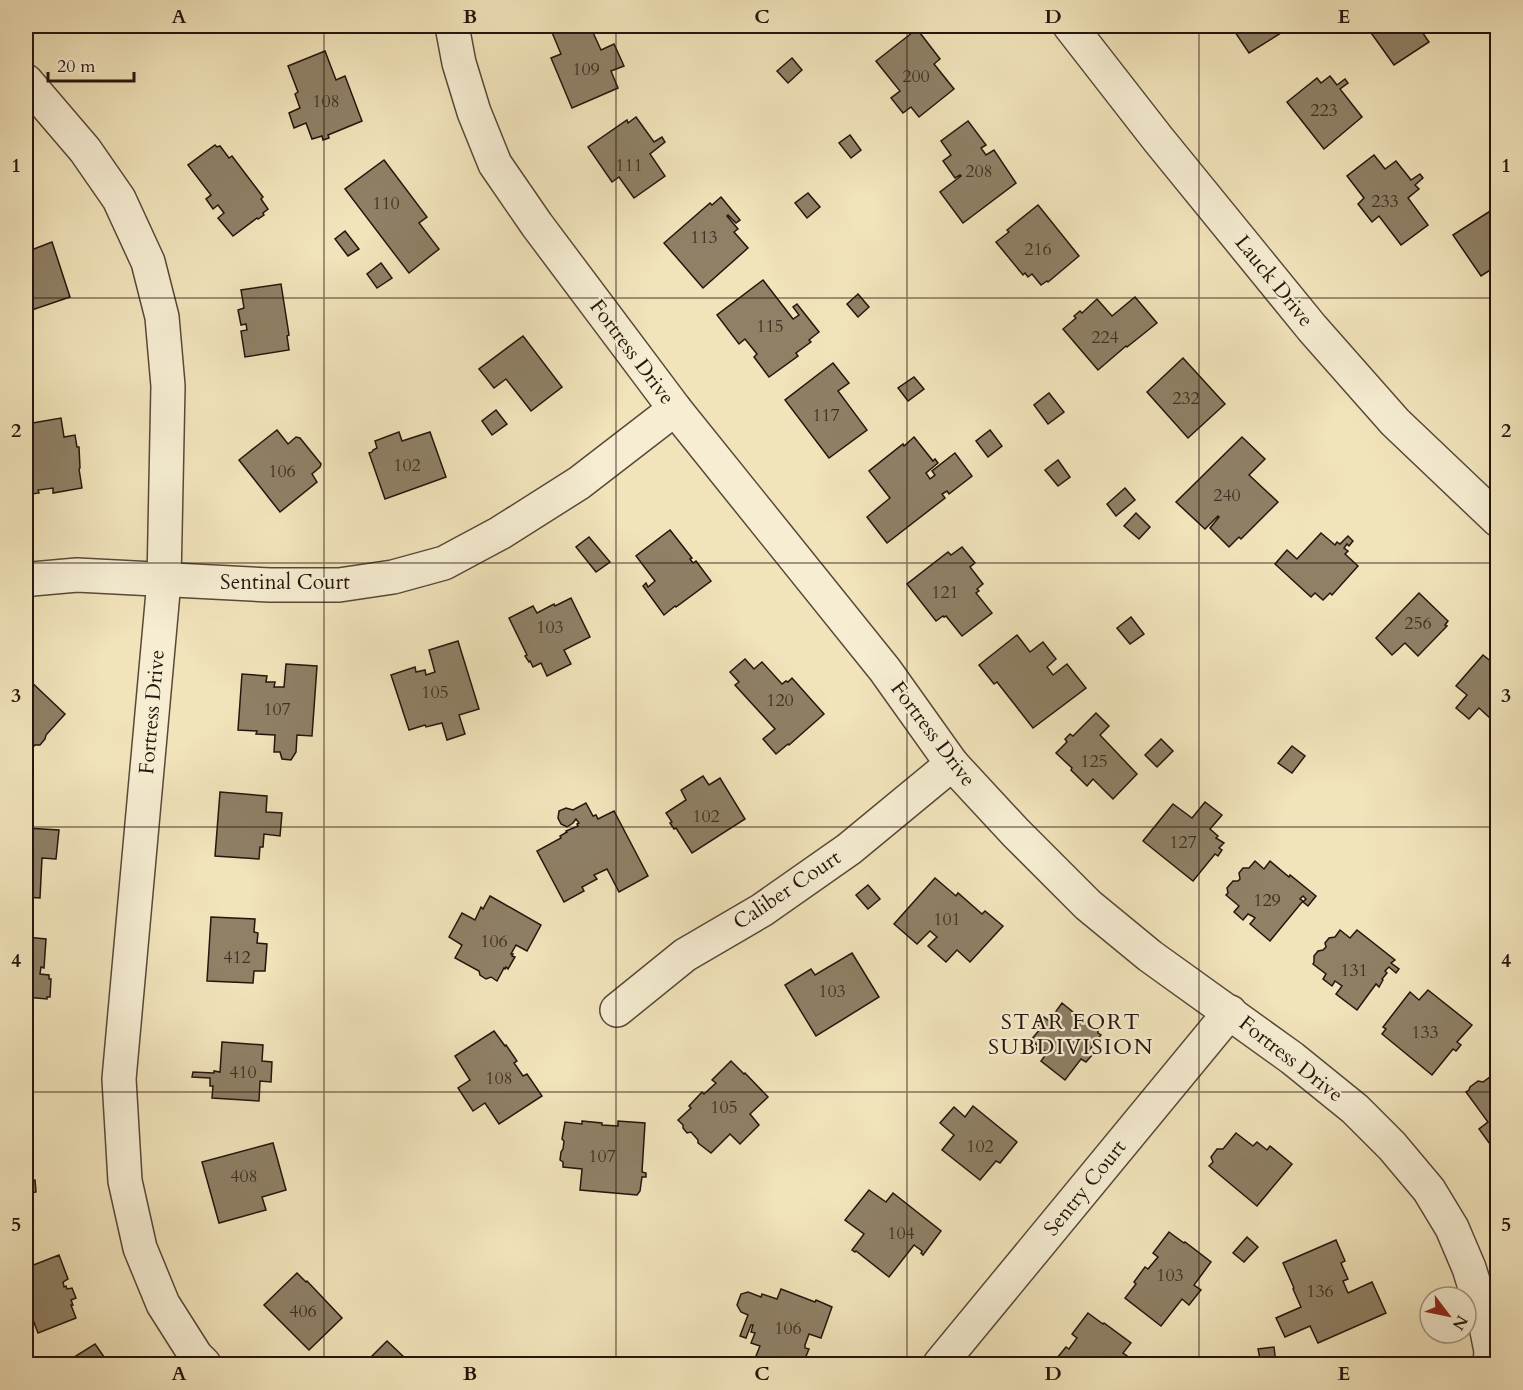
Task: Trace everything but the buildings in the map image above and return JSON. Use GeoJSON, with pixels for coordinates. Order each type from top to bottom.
{"type":"FeatureCollection","features":[{"type":"Feature","properties":{"kind":"street","name":"Fortress Drive"},"geometry":{"type":"LineString","coordinates":[[452,26],[459,63],[474,112],[495,164],[537,225],[675,410],[885,670],[952,764],[1016,834],[1088,905],[1150,956],[1292,1058],[1355,1109],[1392,1146],[1429,1190],[1452,1228],[1469,1268],[1493,1355]]}},
{"type":"Feature","properties":{"kind":"street","name":"Lauck Drive"},"geometry":{"type":"LineString","coordinates":[[1070,26],[1166,148],[1362,386],[1395,422],[1497,520]]}},
{"type":"Feature","properties":{"kind":"street","name":"Fortress Drive"},"geometry":{"type":"LineString","coordinates":[[26,81],[85,150],[114,191],[148,262],[162,317],[168,386],[164,580],[119,1079],[125,1182],[140,1248],[163,1304],[204,1365]]}},
{"type":"Feature","properties":{"kind":"street","name":"Sentinal Court"},"geometry":{"type":"LineString","coordinates":[[26,581],[77,575],[270,585],[339,585],[393,577],[444,563],[500,533],[579,483],[675,410]]}},
{"type":"Feature","properties":{"kind":"street","name":"Caliber Court"},"geometry":{"type":"LineString","coordinates":[[617,1010],[685,955],[762,910],[849,849],[952,764]]}},
{"type":"Feature","properties":{"kind":"street","name":"Sentry Court"},"geometry":{"type":"LineString","coordinates":[[940,1365],[1230,1012]]}},
{"type":"Feature","properties":{"kind":"district","name":"STAR FORT SUBDIVISION"},"geometry":{"type":"Point","coordinates":[1071,1034]}}]}
